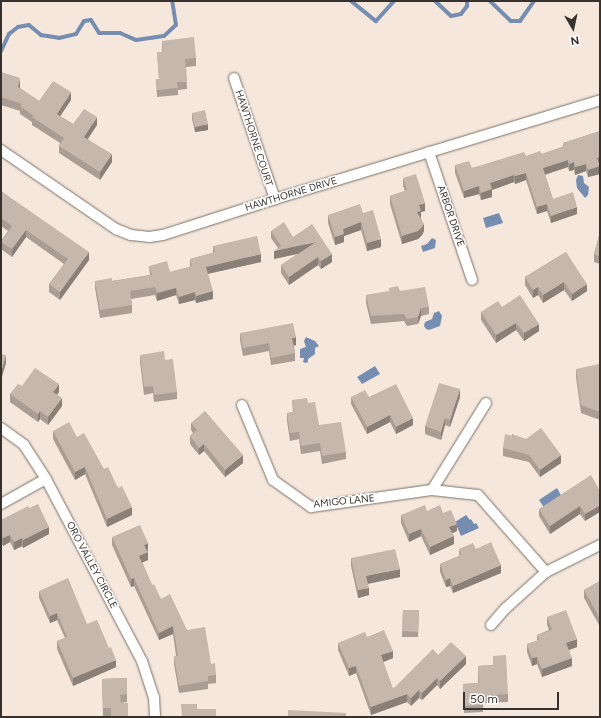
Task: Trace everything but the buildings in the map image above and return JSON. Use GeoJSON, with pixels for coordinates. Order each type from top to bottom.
{"type":"FeatureCollection","features":[{"type":"Feature","properties":{"kind":"street","name":"HAWTHORNE COURT"},"geometry":{"type":"LineString","coordinates":[[234,78],[275,199]]}},
{"type":"Feature","properties":{"kind":"street","name":"HAWTHORNE DRIVE"},"geometry":{"type":"LineString","coordinates":[[1,150],[116,229],[131,235],[149,237],[163,235],[275,199],[600,100]]}},
{"type":"Feature","properties":{"kind":"street","name":"ARBOR DRIVE"},"geometry":{"type":"LineString","coordinates":[[429,152],[472,280]]}},
{"type":"Feature","properties":{"kind":"street"},"geometry":{"type":"LineString","coordinates":[[432,490],[486,403]]}},
{"type":"Feature","properties":{"kind":"street","name":"AMIGO LANE"},"geometry":{"type":"LineString","coordinates":[[242,405],[273,480],[311,506],[432,490],[478,495],[546,572]]}},
{"type":"Feature","properties":{"kind":"street","name":"ORO VALLEY CIRCLE"},"geometry":{"type":"LineString","coordinates":[[1,428],[24,445],[46,479],[142,661],[154,697],[155,717]]}},
{"type":"Feature","properties":{"kind":"street"},"geometry":{"type":"LineString","coordinates":[[1,504],[46,479]]}},
{"type":"Feature","properties":{"kind":"street"},"geometry":{"type":"LineString","coordinates":[[491,625],[506,608],[546,572],[600,545]]}},
{"type":"Feature","properties":{"kind":"water"},"geometry":{"type":"Polygon","coordinates":[[[578,175],[583,176],[584,183],[589,187],[588,195],[585,198],[577,188],[576,180],[578,175]]]}},
{"type":"Feature","properties":{"kind":"water"},"geometry":{"type":"Polygon","coordinates":[[[499,213],[503,223],[486,228],[483,218],[499,213]]]}},
{"type":"Feature","properties":{"kind":"water"},"geometry":{"type":"Polygon","coordinates":[[[432,238],[436,240],[435,248],[423,252],[421,246],[427,244],[432,238]]]}},
{"type":"Feature","properties":{"kind":"water"},"geometry":{"type":"Polygon","coordinates":[[[439,311],[442,316],[440,326],[429,330],[426,329],[424,326],[425,322],[432,319],[434,313],[439,311]]]}},
{"type":"Feature","properties":{"kind":"water"},"geometry":{"type":"Polygon","coordinates":[[[306,337],[315,341],[319,346],[315,348],[315,354],[308,359],[308,362],[306,363],[303,362],[304,358],[300,358],[300,349],[306,347],[304,341],[306,337]]]}},
{"type":"Feature","properties":{"kind":"water"},"geometry":{"type":"Polygon","coordinates":[[[375,366],[380,374],[362,384],[357,377],[375,366]]]}},
{"type":"Feature","properties":{"kind":"water"},"geometry":{"type":"Polygon","coordinates":[[[557,488],[562,497],[545,509],[539,500],[557,488]]]}},
{"type":"Feature","properties":{"kind":"water"},"geometry":{"type":"Polygon","coordinates":[[[466,515],[474,524],[476,523],[479,528],[461,536],[455,522],[466,515]]]}},
{"type":"Feature","properties":{"kind":"waterway"},"geometry":{"type":"LineString","coordinates":[[1,51],[9,34],[18,27],[29,25],[41,35],[59,38],[76,34],[84,21],[91,20],[99,33],[120,33],[136,40],[164,36],[176,25],[172,1]]}},
{"type":"Feature","properties":{"kind":"waterway"},"geometry":{"type":"LineString","coordinates":[[351,1],[376,21],[394,1]]}},
{"type":"Feature","properties":{"kind":"waterway"},"geometry":{"type":"LineString","coordinates":[[435,1],[451,16],[461,14],[467,6],[467,1]]}},
{"type":"Feature","properties":{"kind":"waterway"},"geometry":{"type":"LineString","coordinates":[[490,1],[511,21],[520,21],[534,1]]}}]}
